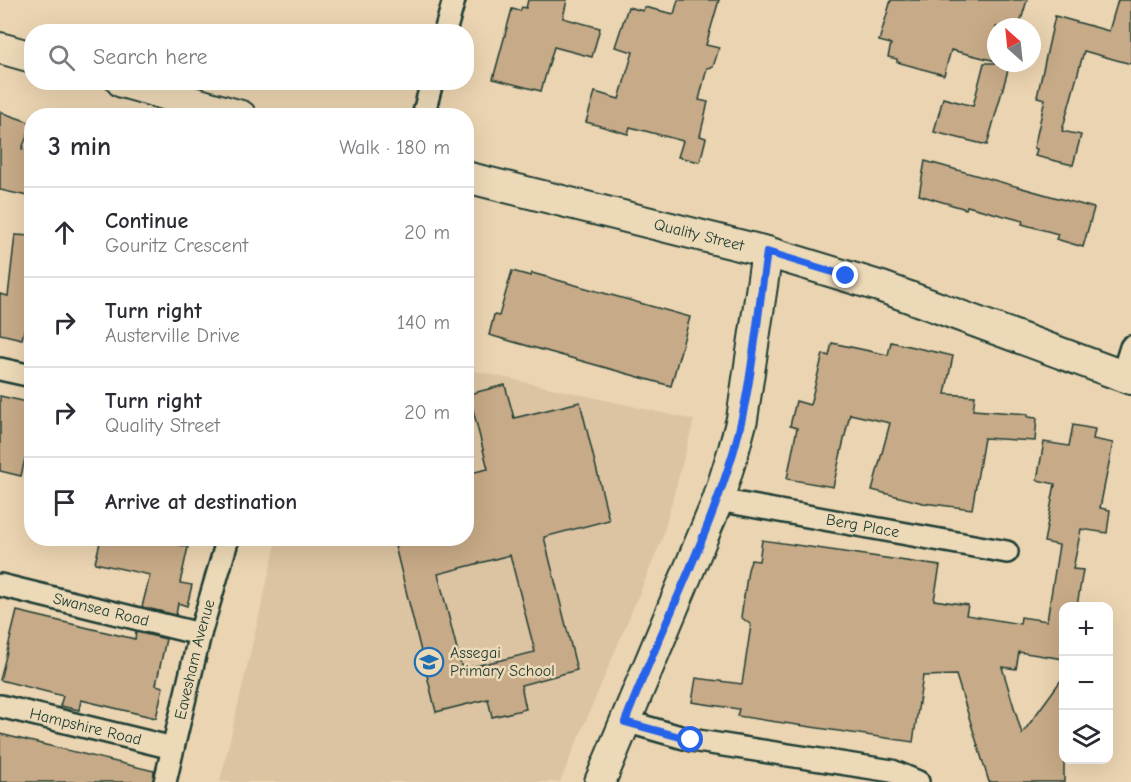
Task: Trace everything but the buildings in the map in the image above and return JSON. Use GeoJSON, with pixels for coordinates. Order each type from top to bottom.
{"type":"FeatureCollection","features":[{"type":"Feature","properties":{"kind":"street"},"geometry":{"type":"LineString","coordinates":[[447,24],[454,0]]}},
{"type":"Feature","properties":{"kind":"street"},"geometry":{"type":"LineString","coordinates":[[0,48],[24,55]]}},
{"type":"Feature","properties":{"kind":"street"},"geometry":{"type":"LineString","coordinates":[[141,90],[183,108]]}},
{"type":"Feature","properties":{"kind":"street"},"geometry":{"type":"LineString","coordinates":[[425,108],[430,90]]}},
{"type":"Feature","properties":{"kind":"street","name":"Quality Street"},"geometry":{"type":"LineString","coordinates":[[474,179],[767,252],[882,287],[1127,377]]}},
{"type":"Feature","properties":{"kind":"street"},"geometry":{"type":"LineString","coordinates":[[600,782],[718,500],[742,419],[767,252]]}},
{"type":"Feature","properties":{"kind":"street"},"geometry":{"type":"LineString","coordinates":[[1127,377],[1131,347]]}},
{"type":"Feature","properties":{"kind":"street"},"geometry":{"type":"LineString","coordinates":[[0,369],[24,374]]}},
{"type":"Feature","properties":{"kind":"street","name":"Berg Place"},"geometry":{"type":"LineString","coordinates":[[718,500],[1007,552]]}},
{"type":"Feature","properties":{"kind":"street","name":"Eavesham Avenue"},"geometry":{"type":"LineString","coordinates":[[165,782],[200,634],[226,546]]}},
{"type":"Feature","properties":{"kind":"street","name":"Swansea Road"},"geometry":{"type":"LineString","coordinates":[[0,585],[200,634]]}},
{"type":"Feature","properties":{"kind":"street","name":"Hampshire Road"},"geometry":{"type":"LineString","coordinates":[[0,706],[173,748]]}},
{"type":"Feature","properties":{"kind":"street"},"geometry":{"type":"LineString","coordinates":[[625,722],[691,740],[892,771],[918,782]]}},
{"type":"Feature","properties":{"kind":"shaded area","name":"Assegai Primary School"},"geometry":{"type":"Polygon","coordinates":[[[474,371],[694,420],[661,542],[560,782],[220,782],[275,546],[474,546],[474,371]]]}},
{"type":"Feature","properties":{"kind":"place","name":"Assegai Primary School"},"geometry":{"type":"Point","coordinates":[429,662]}},
{"type":"Feature","properties":{"kind":"route"},"geometry":{"type":"LineString","coordinates":[[691,740],[625,722],[718,500],[734,449],[742,419],[767,252],[846,276]]}}]}
